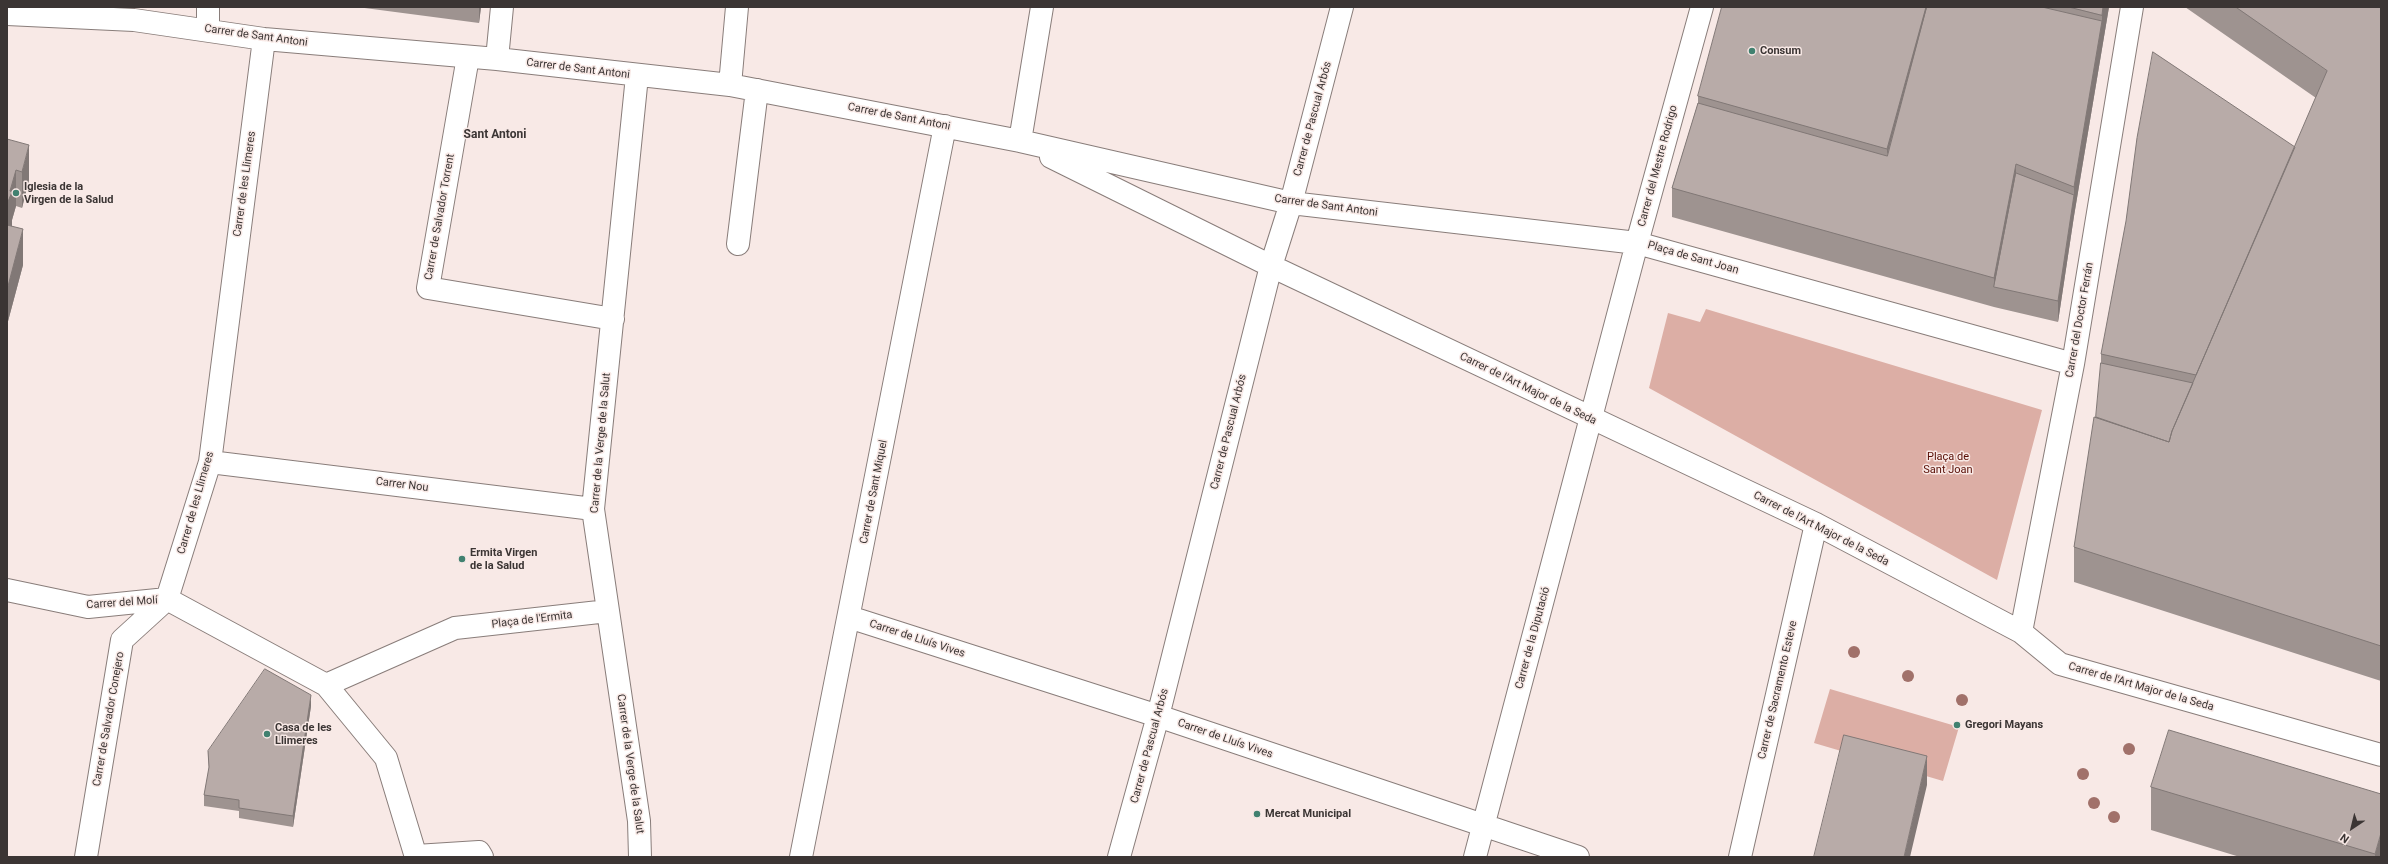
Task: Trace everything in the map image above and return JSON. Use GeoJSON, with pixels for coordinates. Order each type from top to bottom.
{"type":"FeatureCollection","features":[{"type":"Feature","properties":{"kind":"street"},"geometry":{"type":"LineString","coordinates":[[208,7],[208,29]]}},
{"type":"Feature","properties":{"kind":"street"},"geometry":{"type":"LineString","coordinates":[[497,59],[502,7]]}},
{"type":"Feature","properties":{"kind":"street"},"geometry":{"type":"LineString","coordinates":[[730,85],[737,7]]}},
{"type":"Feature","properties":{"kind":"street"},"geometry":{"type":"LineString","coordinates":[[1020,141],[1042,7]]}},
{"type":"Feature","properties":{"kind":"street","name":"Carrer de Pascual Arbós"},"geometry":{"type":"LineString","coordinates":[[1119,857],[1158,716],[1271,266],[1291,203],[1342,7]]}},
{"type":"Feature","properties":{"kind":"street","name":"Carrer del Mestre Rodrigo"},"geometry":{"type":"LineString","coordinates":[[1591,419],[1637,243],[1702,7]]}},
{"type":"Feature","properties":{"kind":"street","name":"Carrer del Doctor Ferrán"},"geometry":{"type":"LineString","coordinates":[[2021,632],[2073,364],[2132,7]]}},
{"type":"Feature","properties":{"kind":"street","name":"Carrer de Sant Antoni"},"geometry":{"type":"LineString","coordinates":[[7,14],[134,20],[208,29],[264,39],[497,59],[637,76],[730,85],[1020,141],[1291,203],[1637,243]]}},
{"type":"Feature","properties":{"kind":"street","name":"Carrer de les Llimeres"},"geometry":{"type":"LineString","coordinates":[[167,599],[210,462],[264,39]]}},
{"type":"Feature","properties":{"kind":"street","name":"Carrer de Salvador Torrent"},"geometry":{"type":"LineString","coordinates":[[468,57],[428,288],[613,320]]}},
{"type":"Feature","properties":{"kind":"street","name":"Carrer de la Verge de la Salut"},"geometry":{"type":"LineString","coordinates":[[637,76],[593,509],[639,821],[640,857]]}},
{"type":"Feature","properties":{"kind":"street"},"geometry":{"type":"LineString","coordinates":[[738,244],[758,90]]}},
{"type":"Feature","properties":{"kind":"street","name":"Carrer de Sant Miquel"},"geometry":{"type":"LineString","coordinates":[[801,857],[945,126]]}},
{"type":"Feature","properties":{"kind":"street","name":"Carrer de Sant Antoni"},"geometry":{"type":"LineString","coordinates":[[1020,141],[1271,266]]}},
{"type":"Feature","properties":{"kind":"street","name":"Plaça de Sant Joan"},"geometry":{"type":"LineString","coordinates":[[1637,243],[2073,364]]}},
{"type":"Feature","properties":{"kind":"street","name":"Carrer de l'Art Major de la Seda"},"geometry":{"type":"LineString","coordinates":[[1271,266],[1591,419],[1816,524],[2021,632],[2060,664],[2381,755]]}},
{"type":"Feature","properties":{"kind":"street","name":"Carrer de la Diputació"},"geometry":{"type":"LineString","coordinates":[[1475,857],[1591,419]]}},
{"type":"Feature","properties":{"kind":"street","name":"Carrer Nou"},"geometry":{"type":"LineString","coordinates":[[210,462],[593,509]]}},
{"type":"Feature","properties":{"kind":"street","name":"Carrer de Sacramento Esteve"},"geometry":{"type":"LineString","coordinates":[[1740,857],[1816,524]]}},
{"type":"Feature","properties":{"kind":"street","name":"Carrer del Molí"},"geometry":{"type":"LineString","coordinates":[[7,590],[88,607],[167,599]]}},
{"type":"Feature","properties":{"kind":"street"},"geometry":{"type":"LineString","coordinates":[[167,599],[326,685],[386,758],[416,857],[479,852],[482,857]]}},
{"type":"Feature","properties":{"kind":"street","name":"Carrer de Salvador Conejero"},"geometry":{"type":"LineString","coordinates":[[86,857],[122,640],[167,599]]}},
{"type":"Feature","properties":{"kind":"street","name":"Plaça de l'Ermita"},"geometry":{"type":"LineString","coordinates":[[326,685],[455,628],[608,611]]}},
{"type":"Feature","properties":{"kind":"street","name":"Carrer de Lluís Vives"},"geometry":{"type":"LineString","coordinates":[[849,617],[1158,716],[1578,857]]}},
{"type":"Feature","properties":{"kind":"green space","name":"Plaça de Sant Joan"},"geometry":{"type":"Polygon","coordinates":[[[1706,309],[2042,410],[1997,580],[1649,388],[1668,313],[1700,322],[1706,309]]]}},
{"type":"Feature","properties":{"kind":"green space"},"geometry":{"type":"Polygon","coordinates":[[[1830,689],[1959,727],[1943,781],[1814,743],[1830,689]]]}},
{"type":"Feature","properties":{"kind":"building"},"geometry":{"type":"Polygon","coordinates":[[[1722,7],[1926,7],[1887,149],[1698,96],[1722,7]]]}},
{"type":"Feature","properties":{"kind":"building"},"geometry":{"type":"Polygon","coordinates":[[[1927,7],[2042,7],[2102,21],[2074,187],[2016,164],[1994,278],[1672,188],[1698,103],[1887,156],[1927,7]]]}},
{"type":"Feature","properties":{"kind":"building"},"geometry":{"type":"Polygon","coordinates":[[[2069,7],[2103,7],[2102,15],[2069,7]]]}},
{"type":"Feature","properties":{"kind":"building"},"geometry":{"type":"Polygon","coordinates":[[[2236,7],[2381,7],[2381,646],[2074,547],[2094,417],[2169,442],[2172,431],[2327,71],[2236,7]]]}},
{"type":"Feature","properties":{"kind":"building"},"geometry":{"type":"Polygon","coordinates":[[[2153,52],[2295,147],[2196,375],[2101,354],[2126,221],[2137,138],[2153,52]]]}},
{"type":"Feature","properties":{"kind":"building"},"geometry":{"type":"Polygon","coordinates":[[[7,139],[29,145],[22,172],[16,170],[10,191],[12,192],[7,204],[7,139]]]}},
{"type":"Feature","properties":{"kind":"building"},"geometry":{"type":"Polygon","coordinates":[[[2016,173],[2074,195],[2058,301],[1994,287],[2016,173]]]}},
{"type":"Feature","properties":{"kind":"building"},"geometry":{"type":"Polygon","coordinates":[[[7,225],[23,229],[7,290],[7,225]]]}},
{"type":"Feature","properties":{"kind":"building"},"geometry":{"type":"Polygon","coordinates":[[[2101,363],[2193,383],[2172,431],[2169,442],[2096,417],[2101,363]]]}},
{"type":"Feature","properties":{"kind":"building","name":"Casa de les Llimeres"},"geometry":{"type":"Polygon","coordinates":[[[265,669],[311,695],[293,816],[239,808],[239,800],[204,795],[209,767],[208,751],[265,669]]]}},
{"type":"Feature","properties":{"kind":"building"},"geometry":{"type":"Polygon","coordinates":[[[2169,730],[2381,794],[2381,833],[2375,854],[2151,787],[2169,730]]]}},
{"type":"Feature","properties":{"kind":"building"},"geometry":{"type":"Polygon","coordinates":[[[1844,735],[1927,756],[1904,857],[1814,857],[1844,735]]]}},
{"type":"Feature","properties":{"kind":"place","name":"Consum"},"geometry":{"type":"Point","coordinates":[1752,51]}},
{"type":"Feature","properties":{"kind":"place","name":"Iglesia de la Virgen de la Salud"},"geometry":{"type":"Point","coordinates":[16,193]}},
{"type":"Feature","properties":{"kind":"place","name":"Ermita Virgen de la Salud"},"geometry":{"type":"Point","coordinates":[462,559]}},
{"type":"Feature","properties":{"kind":"place","name":"Gregori Mayans"},"geometry":{"type":"Point","coordinates":[1957,725]}},
{"type":"Feature","properties":{"kind":"place","name":"Casa de les Llimeres"},"geometry":{"type":"Point","coordinates":[267,734]}},
{"type":"Feature","properties":{"kind":"place","name":"Mercat Municipal"},"geometry":{"type":"Point","coordinates":[1257,814]}},
{"type":"Feature","properties":{"kind":"district","name":"Sant Antoni"},"geometry":{"type":"Point","coordinates":[495,135]}}]}
